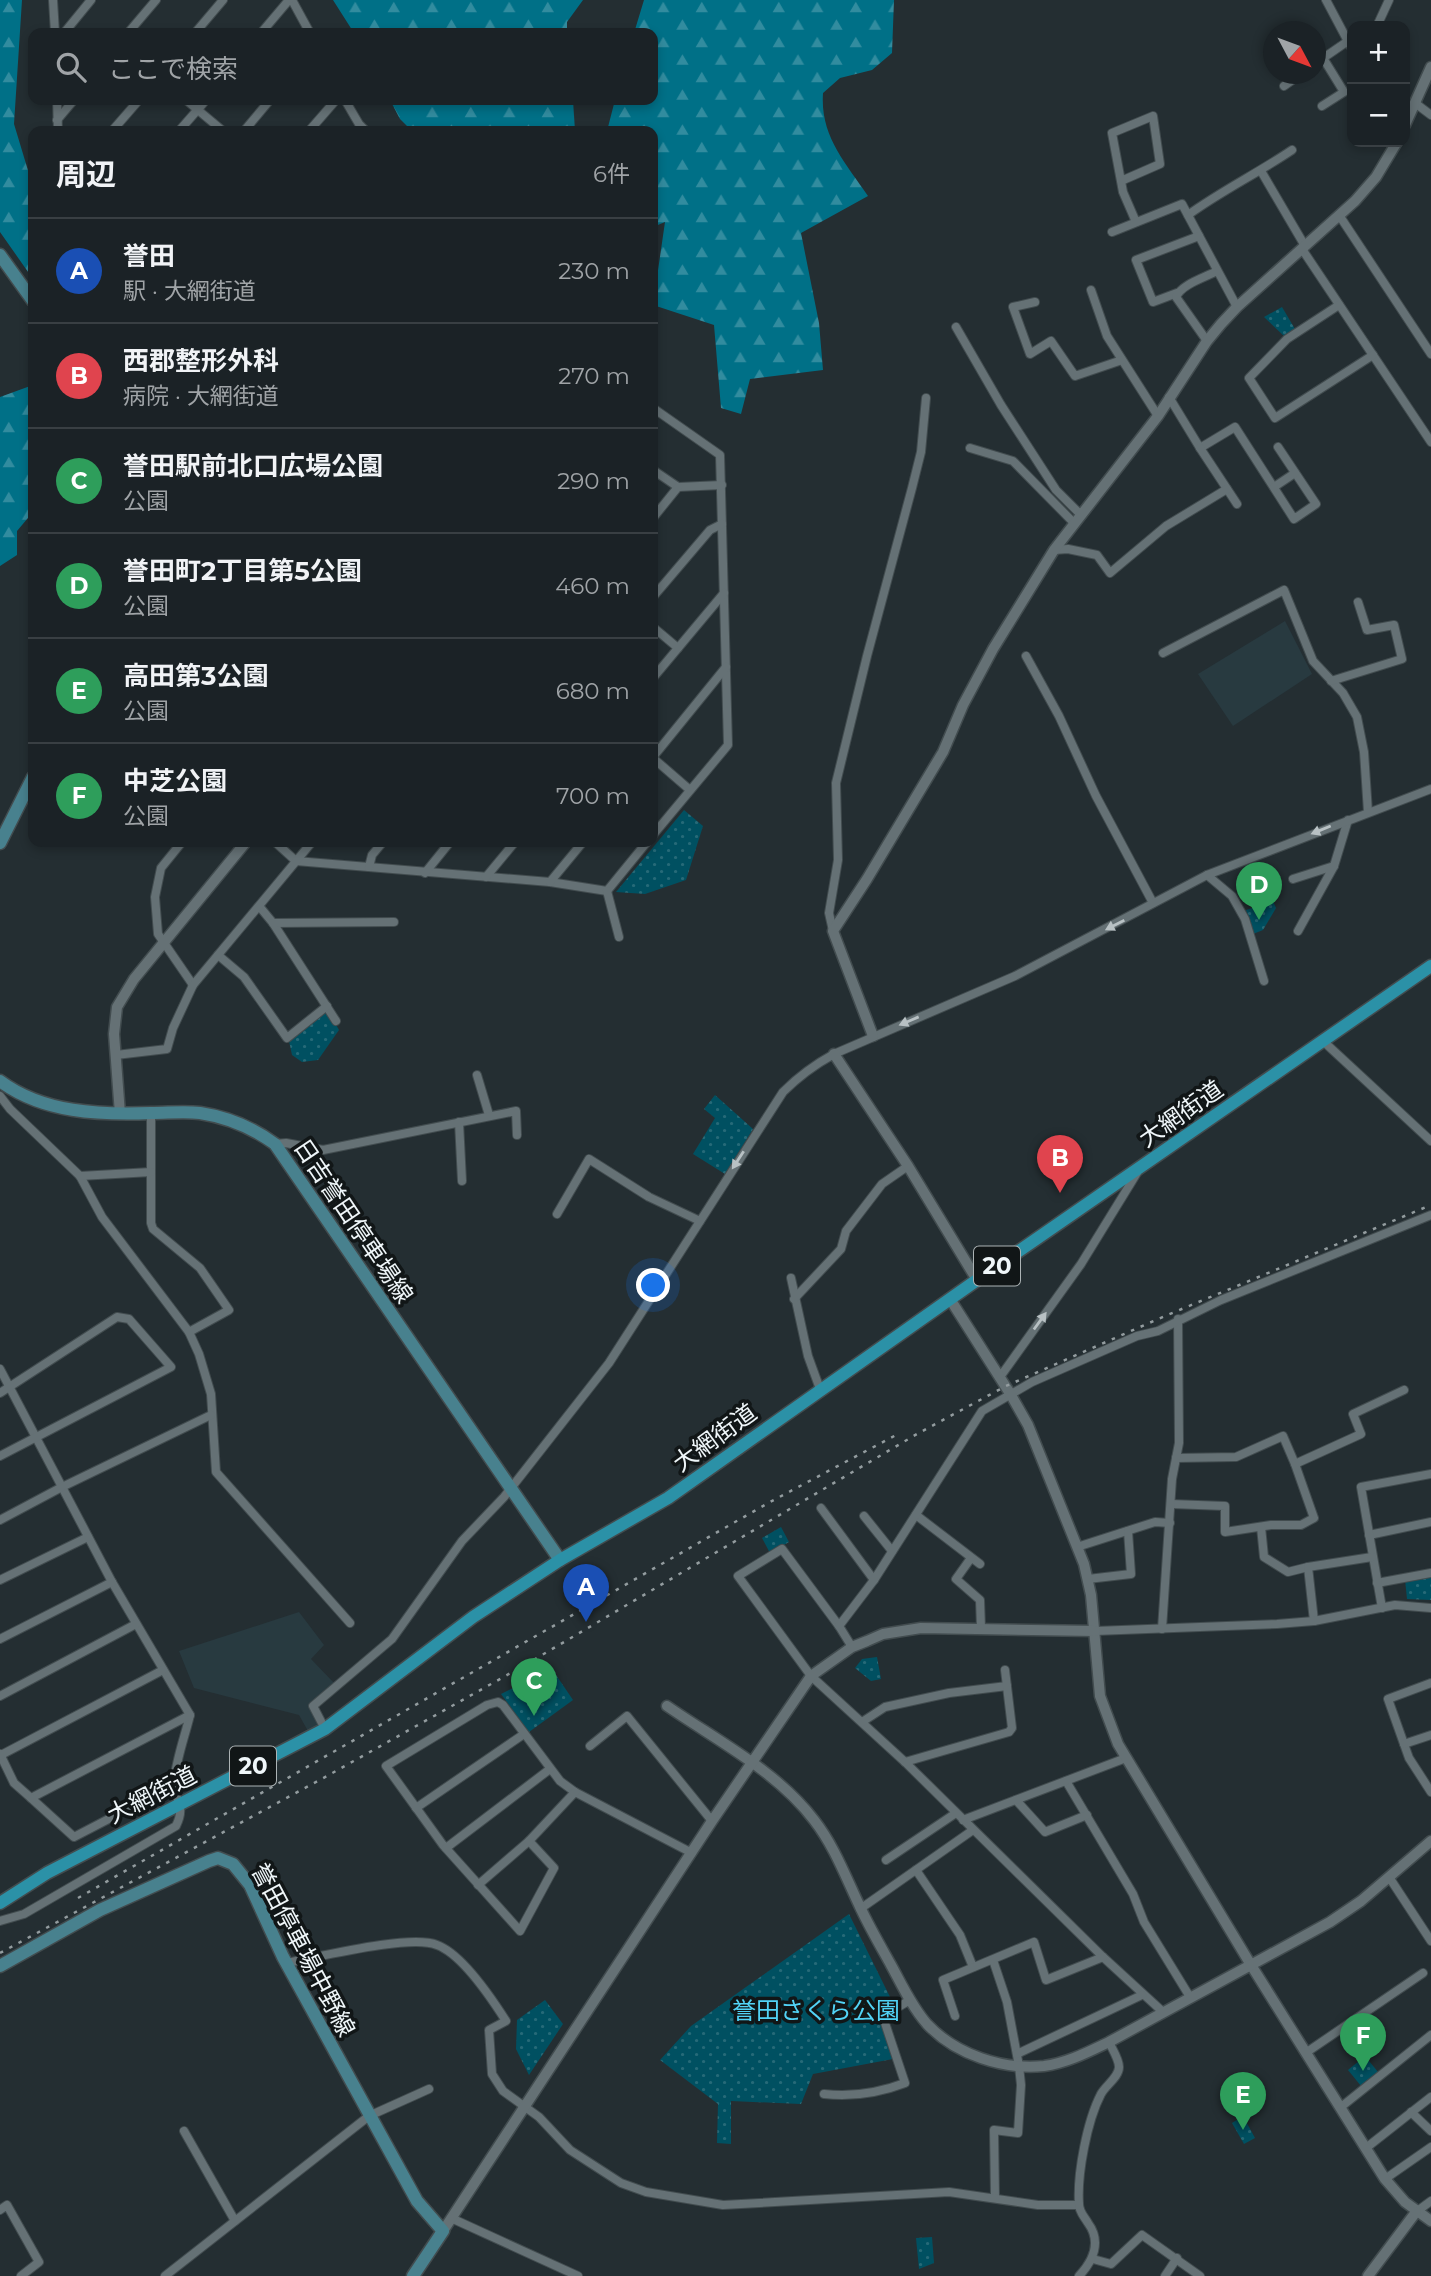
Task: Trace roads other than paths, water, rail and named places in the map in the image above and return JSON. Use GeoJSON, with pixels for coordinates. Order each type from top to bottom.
{"type":"FeatureCollection","features":[{"type":"Feature","properties":{"kind":"main road"},"geometry":{"type":"LineString","coordinates":[[0,255],[28,294]]}},
{"type":"Feature","properties":{"kind":"main road"},"geometry":{"type":"LineString","coordinates":[[1,839],[28,787]]}},
{"type":"Feature","properties":{"kind":"main road","name":"大網街道"},"geometry":{"type":"LineString","coordinates":[[0,1903],[86,1852],[325,1729],[473,1617],[560,1560],[668,1498],[820,1389],[1431,966]]}},
{"type":"Feature","properties":{"kind":"main road","name":"日吉誉田停車場線"},"geometry":{"type":"LineString","coordinates":[[0,1081],[26,1096],[87,1113],[182,1112],[211,1115],[246,1126],[275,1144],[560,1560]]}},
{"type":"Feature","properties":{"kind":"main road","name":"誉田停車場中野線"},"geometry":{"type":"LineString","coordinates":[[0,1966],[100,1910],[218,1858],[233,1864],[250,1885],[286,1963],[417,2201],[443,2231]]}},
{"type":"Feature","properties":{"kind":"main road"},"geometry":{"type":"LineString","coordinates":[[413,2276],[443,2231]]}},
{"type":"Feature","properties":{"kind":"street"},"geometry":{"type":"LineString","coordinates":[[53,0],[55,28]]}},
{"type":"Feature","properties":{"kind":"street"},"geometry":{"type":"LineString","coordinates":[[68,28],[91,0]]}},
{"type":"Feature","properties":{"kind":"street"},"geometry":{"type":"LineString","coordinates":[[132,28],[156,0]]}},
{"type":"Feature","properties":{"kind":"street"},"geometry":{"type":"LineString","coordinates":[[199,28],[223,0]]}},
{"type":"Feature","properties":{"kind":"street"},"geometry":{"type":"LineString","coordinates":[[265,28],[290,0],[307,28]]}},
{"type":"Feature","properties":{"kind":"street"},"geometry":{"type":"LineString","coordinates":[[1326,0],[1347,39]]}},
{"type":"Feature","properties":{"kind":"street"},"geometry":{"type":"LineString","coordinates":[[1379,21],[1389,0]]}},
{"type":"Feature","properties":{"kind":"street"},"geometry":{"type":"LineString","coordinates":[[1326,57],[1347,47]]}},
{"type":"Feature","properties":{"kind":"street"},"geometry":{"type":"LineString","coordinates":[[1410,114],[1431,67]]}},
{"type":"Feature","properties":{"kind":"street"},"geometry":{"type":"LineString","coordinates":[[1322,106],[1344,92],[1326,70]]}},
{"type":"Feature","properties":{"kind":"street"},"geometry":{"type":"LineString","coordinates":[[1415,103],[1431,115]]}},
{"type":"Feature","properties":{"kind":"street"},"geometry":{"type":"LineString","coordinates":[[57,105],[58,126]]}},
{"type":"Feature","properties":{"kind":"street"},"geometry":{"type":"LineString","coordinates":[[57,120],[70,105]]}},
{"type":"Feature","properties":{"kind":"street"},"geometry":{"type":"LineString","coordinates":[[116,126],[135,105]]}},
{"type":"Feature","properties":{"kind":"street"},"geometry":{"type":"LineString","coordinates":[[193,105],[217,126]]}},
{"type":"Feature","properties":{"kind":"street"},"geometry":{"type":"LineString","coordinates":[[183,126],[201,105]]}},
{"type":"Feature","properties":{"kind":"street"},"geometry":{"type":"LineString","coordinates":[[248,126],[266,105]]}},
{"type":"Feature","properties":{"kind":"street"},"geometry":{"type":"LineString","coordinates":[[314,126],[332,105]]}},
{"type":"Feature","properties":{"kind":"street"},"geometry":{"type":"LineString","coordinates":[[348,105],[361,126]]}},
{"type":"Feature","properties":{"kind":"street"},"geometry":{"type":"LineString","coordinates":[[1121,181],[1160,164],[1153,116],[1112,133],[1123,192],[1136,222]]}},
{"type":"Feature","properties":{"kind":"street"},"geometry":{"type":"LineString","coordinates":[[832,931],[867,879],[943,752],[963,705],[993,649],[1054,550],[1158,416],[1207,341],[1237,307],[1339,215],[1376,177],[1394,147]]}},
{"type":"Feature","properties":{"kind":"street"},"geometry":{"type":"LineString","coordinates":[[1188,215],[1208,200],[1261,171],[1292,150]]}},
{"type":"Feature","properties":{"kind":"street"},"geometry":{"type":"LineString","coordinates":[[1261,171],[1339,305],[1431,442]]}},
{"type":"Feature","properties":{"kind":"street"},"geometry":{"type":"LineString","coordinates":[[1112,232],[1181,204],[1237,307]]}},
{"type":"Feature","properties":{"kind":"street"},"geometry":{"type":"LineString","coordinates":[[1339,215],[1431,354]]}},
{"type":"Feature","properties":{"kind":"street"},"geometry":{"type":"LineString","coordinates":[[1199,236],[1136,260],[1153,302],[1177,293],[1217,271]]}},
{"type":"Feature","properties":{"kind":"street"},"geometry":{"type":"LineString","coordinates":[[1091,290],[1107,336],[1158,416]]}},
{"type":"Feature","properties":{"kind":"street"},"geometry":{"type":"LineString","coordinates":[[1177,293],[1177,302],[1207,341]]}},
{"type":"Feature","properties":{"kind":"street"},"geometry":{"type":"LineString","coordinates":[[1035,302],[1013,307],[1030,354],[1051,341],[1075,376],[1122,360]]}},
{"type":"Feature","properties":{"kind":"street"},"geometry":{"type":"LineString","coordinates":[[1339,305],[1287,339],[1249,378],[1275,418],[1373,355]]}},
{"type":"Feature","properties":{"kind":"street"},"geometry":{"type":"LineString","coordinates":[[956,327],[1001,405],[1077,518]]}},
{"type":"Feature","properties":{"kind":"street"},"geometry":{"type":"LineString","coordinates":[[1169,397],[1237,504]]}},
{"type":"Feature","properties":{"kind":"street"},"geometry":{"type":"LineString","coordinates":[[873,1036],[832,931],[829,913],[838,860],[836,783],[921,452],[926,398]]}},
{"type":"Feature","properties":{"kind":"street"},"geometry":{"type":"LineString","coordinates":[[658,412],[720,455],[728,745],[658,829]]}},
{"type":"Feature","properties":{"kind":"street"},"geometry":{"type":"LineString","coordinates":[[1200,448],[1235,427],[1294,519],[1316,504],[1278,447]]}},
{"type":"Feature","properties":{"kind":"street"},"geometry":{"type":"LineString","coordinates":[[970,448],[1013,461],[1077,518]]}},
{"type":"Feature","properties":{"kind":"street"},"geometry":{"type":"LineString","coordinates":[[658,473],[678,487],[722,485]]}},
{"type":"Feature","properties":{"kind":"street"},"geometry":{"type":"LineString","coordinates":[[1274,487],[1295,473]]}},
{"type":"Feature","properties":{"kind":"street"},"geometry":{"type":"LineString","coordinates":[[658,512],[678,487]]}},
{"type":"Feature","properties":{"kind":"street"},"geometry":{"type":"LineString","coordinates":[[1054,550],[1068,549],[1097,555],[1110,573],[1166,526],[1227,489]]}},
{"type":"Feature","properties":{"kind":"street"},"geometry":{"type":"LineString","coordinates":[[658,591],[710,530],[722,524]]}},
{"type":"Feature","properties":{"kind":"street"},"geometry":{"type":"LineString","coordinates":[[1163,653],[1284,590],[1312,661],[1349,703],[1360,729],[1368,811]]}},
{"type":"Feature","properties":{"kind":"street"},"geometry":{"type":"LineString","coordinates":[[658,672],[724,593]]}},
{"type":"Feature","properties":{"kind":"street"},"geometry":{"type":"LineString","coordinates":[[1331,681],[1402,659],[1394,625],[1367,630],[1358,602]]}},
{"type":"Feature","properties":{"kind":"street"},"geometry":{"type":"LineString","coordinates":[[658,631],[678,648]]}},
{"type":"Feature","properties":{"kind":"street"},"geometry":{"type":"LineString","coordinates":[[1026,656],[1153,903]]}},
{"type":"Feature","properties":{"kind":"street"},"geometry":{"type":"LineString","coordinates":[[658,751],[726,667]]}},
{"type":"Feature","properties":{"kind":"street"},"geometry":{"type":"LineString","coordinates":[[658,761],[690,790]]}},
{"type":"Feature","properties":{"kind":"street"},"geometry":{"type":"LineString","coordinates":[[325,1729],[313,1706],[392,1639],[462,1541],[511,1486],[609,1363],[782,1092],[809,1068],[873,1036],[1015,976],[1207,875],[1431,789]]}},
{"type":"Feature","properties":{"kind":"street"},"geometry":{"type":"LineString","coordinates":[[1298,931],[1334,866],[1348,820]]}},
{"type":"Feature","properties":{"kind":"street"},"geometry":{"type":"LineString","coordinates":[[178,847],[161,868],[155,897],[158,934],[193,985]]}},
{"type":"Feature","properties":{"kind":"street"},"geometry":{"type":"LineString","coordinates":[[120,1114],[114,1020],[117,1007],[134,979],[242,847]]}},
{"type":"Feature","properties":{"kind":"street"},"geometry":{"type":"LineString","coordinates":[[281,847],[296,861],[550,881],[607,891]]}},
{"type":"Feature","properties":{"kind":"street"},"geometry":{"type":"LineString","coordinates":[[116,1055],[167,1049],[173,1028],[193,985],[308,847]]}},
{"type":"Feature","properties":{"kind":"street"},"geometry":{"type":"LineString","coordinates":[[369,867],[372,855],[379,847]]}},
{"type":"Feature","properties":{"kind":"street"},"geometry":{"type":"LineString","coordinates":[[425,873],[446,847]]}},
{"type":"Feature","properties":{"kind":"street"},"geometry":{"type":"LineString","coordinates":[[486,877],[510,847]]}},
{"type":"Feature","properties":{"kind":"street"},"geometry":{"type":"LineString","coordinates":[[550,881],[579,847]]}},
{"type":"Feature","properties":{"kind":"street"},"geometry":{"type":"LineString","coordinates":[[607,891],[643,847]]}},
{"type":"Feature","properties":{"kind":"street"},"geometry":{"type":"LineString","coordinates":[[1293,879],[1334,866]]}},
{"type":"Feature","properties":{"kind":"street"},"geometry":{"type":"LineString","coordinates":[[1207,875],[1232,896],[1245,919],[1264,981]]}},
{"type":"Feature","properties":{"kind":"street"},"geometry":{"type":"LineString","coordinates":[[607,891],[619,937]]}},
{"type":"Feature","properties":{"kind":"street"},"geometry":{"type":"LineString","coordinates":[[259,906],[273,923],[336,1021]]}},
{"type":"Feature","properties":{"kind":"street"},"geometry":{"type":"LineString","coordinates":[[273,923],[394,922]]}},
{"type":"Feature","properties":{"kind":"street"},"geometry":{"type":"LineString","coordinates":[[218,955],[244,977],[287,1038],[327,1006]]}},
{"type":"Feature","properties":{"kind":"street"},"geometry":{"type":"LineString","coordinates":[[1323,1041],[1431,1141]]}},
{"type":"Feature","properties":{"kind":"street"},"geometry":{"type":"LineString","coordinates":[[834,1054],[908,1166],[977,1280]]}},
{"type":"Feature","properties":{"kind":"street"},"geometry":{"type":"LineString","coordinates":[[477,1074],[489,1115]]}},
{"type":"Feature","properties":{"kind":"street"},"geometry":{"type":"LineString","coordinates":[[0,1096],[10,1109],[80,1176],[102,1217],[189,1332],[211,1394],[216,1472],[350,1623]]}},
{"type":"Feature","properties":{"kind":"street"},"geometry":{"type":"LineString","coordinates":[[275,1144],[286,1143],[323,1150],[516,1111],[517,1135]]}},
{"type":"Feature","properties":{"kind":"street"},"geometry":{"type":"LineString","coordinates":[[150,1113],[153,1229],[200,1268],[229,1310],[189,1332]]}},
{"type":"Feature","properties":{"kind":"street"},"geometry":{"type":"LineString","coordinates":[[460,1122],[462,1181]]}},
{"type":"Feature","properties":{"kind":"street"},"geometry":{"type":"LineString","coordinates":[[557,1214],[589,1159],[649,1197],[699,1221]]}},
{"type":"Feature","properties":{"kind":"street"},"geometry":{"type":"LineString","coordinates":[[794,1299],[841,1249],[846,1231],[882,1184],[908,1166]]}},
{"type":"Feature","properties":{"kind":"street"},"geometry":{"type":"LineString","coordinates":[[1000,1377],[1081,1264],[1139,1170]]}},
{"type":"Feature","properties":{"kind":"street"},"geometry":{"type":"LineString","coordinates":[[80,1176],[151,1172]]}},
{"type":"Feature","properties":{"kind":"street"},"geometry":{"type":"LineString","coordinates":[[839,1626],[874,1580],[975,1418],[982,1411],[1032,1382],[1137,1336],[1157,1331],[1178,1319],[1431,1215]]}},
{"type":"Feature","properties":{"kind":"street"},"geometry":{"type":"LineString","coordinates":[[790,1278],[814,1378],[820,1389]]}},
{"type":"Feature","properties":{"kind":"street"},"geometry":{"type":"LineString","coordinates":[[950,1299],[1012,1395],[1028,1425],[1077,1547],[1088,1579],[1097,1673],[1104,1711],[1126,1758],[1385,2179],[1416,2212],[1431,2221]]}},
{"type":"Feature","properties":{"kind":"street"},"geometry":{"type":"LineString","coordinates":[[0,1393],[117,1317],[129,1319],[171,1367],[0,1457]]}},
{"type":"Feature","properties":{"kind":"street"},"geometry":{"type":"LineString","coordinates":[[1162,1629],[1172,1479],[1179,1431],[1178,1319]]}},
{"type":"Feature","properties":{"kind":"street"},"geometry":{"type":"LineString","coordinates":[[0,1369],[112,1581],[190,1715],[174,1785],[181,1804],[179,1820],[170,1830],[24,1914],[0,1921]]}},
{"type":"Feature","properties":{"kind":"street"},"geometry":{"type":"LineString","coordinates":[[1295,1464],[1361,1434],[1353,1415],[1404,1390]]}},
{"type":"Feature","properties":{"kind":"street"},"geometry":{"type":"LineString","coordinates":[[0,1520],[211,1415]]}},
{"type":"Feature","properties":{"kind":"street"},"geometry":{"type":"LineString","coordinates":[[1171,1504],[1225,1506],[1225,1532],[1301,1525],[1314,1518],[1283,1436],[1236,1457],[1176,1458]]}},
{"type":"Feature","properties":{"kind":"street"},"geometry":{"type":"LineString","coordinates":[[1382,1608],[1361,1487],[1431,1474]]}},
{"type":"Feature","properties":{"kind":"street"},"geometry":{"type":"LineString","coordinates":[[821,1508],[874,1580]]}},
{"type":"Feature","properties":{"kind":"street"},"geometry":{"type":"LineString","coordinates":[[916,1515],[980,1564]]}},
{"type":"Feature","properties":{"kind":"street"},"geometry":{"type":"LineString","coordinates":[[864,1516],[892,1551]]}},
{"type":"Feature","properties":{"kind":"street"},"geometry":{"type":"LineString","coordinates":[[1077,1547],[1155,1522],[1170,1523]]}},
{"type":"Feature","properties":{"kind":"street"},"geometry":{"type":"LineString","coordinates":[[1369,1535],[1431,1522]]}},
{"type":"Feature","properties":{"kind":"street"},"geometry":{"type":"LineString","coordinates":[[1261,1527],[1264,1557],[1289,1572],[1372,1557]]}},
{"type":"Feature","properties":{"kind":"street"},"geometry":{"type":"LineString","coordinates":[[1088,1579],[1131,1574],[1128,1531]]}},
{"type":"Feature","properties":{"kind":"street"},"geometry":{"type":"LineString","coordinates":[[0,1580],[88,1537]]}},
{"type":"Feature","properties":{"kind":"street"},"geometry":{"type":"LineString","coordinates":[[852,1647],[782,1549],[738,1576],[811,1676],[905,1762],[1102,1957],[1163,2012]]}},
{"type":"Feature","properties":{"kind":"street"},"geometry":{"type":"LineString","coordinates":[[971,1558],[956,1579],[980,1600],[981,1628]]}},
{"type":"Feature","properties":{"kind":"street"},"geometry":{"type":"LineString","coordinates":[[1308,1567],[1314,1621]]}},
{"type":"Feature","properties":{"kind":"street"},"geometry":{"type":"LineString","coordinates":[[1377,1583],[1431,1573]]}},
{"type":"Feature","properties":{"kind":"street"},"geometry":{"type":"LineString","coordinates":[[0,1639],[112,1581]]}},
{"type":"Feature","properties":{"kind":"street"},"geometry":{"type":"LineString","coordinates":[[443,2231],[712,1821],[811,1676],[852,1647],[883,1634],[921,1628],[1095,1631],[1162,1629],[1314,1621],[1395,1605],[1431,1608]]}},
{"type":"Feature","properties":{"kind":"street"},"geometry":{"type":"LineString","coordinates":[[0,1696],[136,1624]]}},
{"type":"Feature","properties":{"kind":"street"},"geometry":{"type":"LineString","coordinates":[[163,1670],[0,1755],[15,1783],[74,1837],[174,1785]]}},
{"type":"Feature","properties":{"kind":"street"},"geometry":{"type":"LineString","coordinates":[[905,1762],[1009,1732],[1012,1728],[1005,1670]]}},
{"type":"Feature","properties":{"kind":"street"},"geometry":{"type":"LineString","coordinates":[[1431,1683],[1388,1699],[1409,1758],[1431,1792]]}},
{"type":"Feature","properties":{"kind":"street"},"geometry":{"type":"LineString","coordinates":[[862,1722],[885,1707],[949,1693],[1007,1686]]}},
{"type":"Feature","properties":{"kind":"street"},"geometry":{"type":"LineString","coordinates":[[529,1841],[554,1868],[520,1931],[446,1849],[386,1766],[487,1705],[498,1702],[560,1781],[575,1792],[692,1853]]}},
{"type":"Feature","properties":{"kind":"street"},"geometry":{"type":"LineString","coordinates":[[667,1706],[776,1781],[813,1818],[841,1862],[860,1909],[910,2000],[926,2023],[943,2039],[961,2050],[999,2064],[1018,2060],[1142,1995]]}},
{"type":"Feature","properties":{"kind":"street"},"geometry":{"type":"LineString","coordinates":[[32,1798],[190,1715]]}},
{"type":"Feature","properties":{"kind":"street"},"geometry":{"type":"LineString","coordinates":[[590,1746],[627,1716],[712,1821]]}},
{"type":"Feature","properties":{"kind":"street"},"geometry":{"type":"LineString","coordinates":[[416,1808],[524,1734]]}},
{"type":"Feature","properties":{"kind":"street"},"geometry":{"type":"LineString","coordinates":[[1404,1744],[1431,1735]]}},
{"type":"Feature","properties":{"kind":"street"},"geometry":{"type":"LineString","coordinates":[[963,1820],[1126,1758]]}},
{"type":"Feature","properties":{"kind":"street"},"geometry":{"type":"LineString","coordinates":[[446,1849],[550,1769]]}},
{"type":"Feature","properties":{"kind":"street"},"geometry":{"type":"LineString","coordinates":[[1066,1781],[1133,1894],[1144,1922],[1190,1997]]}},
{"type":"Feature","properties":{"kind":"street"},"geometry":{"type":"LineString","coordinates":[[478,1885],[529,1841],[575,1792]]}},
{"type":"Feature","properties":{"kind":"street"},"geometry":{"type":"LineString","coordinates":[[1016,1800],[1045,1832],[1087,1815]]}},
{"type":"Feature","properties":{"kind":"street"},"geometry":{"type":"LineString","coordinates":[[886,1860],[956,1813]]}},
{"type":"Feature","properties":{"kind":"street"},"geometry":{"type":"LineString","coordinates":[[860,1909],[973,1830]]}},
{"type":"Feature","properties":{"kind":"street"},"geometry":{"type":"LineString","coordinates":[[1018,2060],[1044,2066],[1064,2061],[1109,2042],[1330,1922],[1361,1902],[1431,1841]]}},
{"type":"Feature","properties":{"kind":"street"},"geometry":{"type":"LineString","coordinates":[[916,1870],[961,1935],[973,1967]]}},
{"type":"Feature","properties":{"kind":"street"},"geometry":{"type":"LineString","coordinates":[[1389,1877],[1431,1941]]}},
{"type":"Feature","properties":{"kind":"street"},"geometry":{"type":"LineString","coordinates":[[286,1963],[407,1941],[438,1945],[458,1961],[489,1994],[506,2021],[489,2030],[492,2074],[503,2091],[527,2106],[570,2150],[621,2183],[646,2192],[723,2205],[949,2192],[1038,2204],[1079,2205]]}},
{"type":"Feature","properties":{"kind":"street"},"geometry":{"type":"LineString","coordinates":[[955,2016],[943,1980],[1034,1942],[1046,1980],[1102,1957]]}},
{"type":"Feature","properties":{"kind":"street"},"geometry":{"type":"LineString","coordinates":[[993,1960],[1007,2002],[1021,2085],[1018,2133],[994,2130],[995,2198]]}},
{"type":"Feature","properties":{"kind":"street"},"geometry":{"type":"LineString","coordinates":[[1307,2052],[1423,1973]]}},
{"type":"Feature","properties":{"kind":"street"},"geometry":{"type":"LineString","coordinates":[[824,2094],[865,2094],[884,2091],[905,2082],[885,2015],[910,2000]]}},
{"type":"Feature","properties":{"kind":"street"},"geometry":{"type":"LineString","coordinates":[[1341,2107],[1431,2035]]}},
{"type":"Feature","properties":{"kind":"street"},"geometry":{"type":"LineString","coordinates":[[1079,2276],[1093,2259],[1095,2241],[1091,2226],[1080,2212],[1079,2171],[1102,2093],[1119,2066],[1109,2042]]}},
{"type":"Feature","properties":{"kind":"street"},"geometry":{"type":"LineString","coordinates":[[165,2276],[369,2116],[429,2089]]}},
{"type":"Feature","properties":{"kind":"street"},"geometry":{"type":"LineString","coordinates":[[1366,2148],[1431,2097]]}},
{"type":"Feature","properties":{"kind":"street"},"geometry":{"type":"LineString","coordinates":[[1411,2112],[1431,2131]]}},
{"type":"Feature","properties":{"kind":"street"},"geometry":{"type":"LineString","coordinates":[[184,2131],[235,2221]]}},
{"type":"Feature","properties":{"kind":"street"},"geometry":{"type":"LineString","coordinates":[[1385,2179],[1431,2147]]}},
{"type":"Feature","properties":{"kind":"street"},"geometry":{"type":"LineString","coordinates":[[1368,2276],[1416,2212],[1431,2202]]}},
{"type":"Feature","properties":{"kind":"street"},"geometry":{"type":"LineString","coordinates":[[0,2210],[7,2205],[39,2262],[21,2276]]}},
{"type":"Feature","properties":{"kind":"street"},"geometry":{"type":"LineString","coordinates":[[451,2218],[579,2276]]}},
{"type":"Feature","properties":{"kind":"street"},"geometry":{"type":"LineString","coordinates":[[1093,2259],[1111,2264],[1142,2235],[1200,2276]]}},
{"type":"Feature","properties":{"kind":"street"},"geometry":{"type":"LineString","coordinates":[[1165,2276],[1177,2258]]}},
{"type":"Feature","properties":{"kind":"railway"},"geometry":{"type":"LineString","coordinates":[[0,1953],[525,1665],[917,1434],[1006,1386],[1165,1316],[1431,1205]]}},
{"type":"Feature","properties":{"kind":"railway"},"geometry":{"type":"LineString","coordinates":[[78,1898],[770,1502],[898,1434]]}},
{"type":"Feature","properties":{"kind":"place","name":"誉田町2丁目第5公園"},"geometry":{"type":"Point","coordinates":[1259,920]}},
{"type":"Feature","properties":{"kind":"place","name":"西郡整形外科"},"geometry":{"type":"Point","coordinates":[1060,1193]}},
{"type":"Feature","properties":{"kind":"place","name":"誉田"},"geometry":{"type":"Point","coordinates":[586,1622]}},
{"type":"Feature","properties":{"kind":"place","name":"誉田駅前北口広場公園"},"geometry":{"type":"Point","coordinates":[534,1716]}},
{"type":"Feature","properties":{"kind":"place","name":"中芝公園"},"geometry":{"type":"Point","coordinates":[1363,2071]}},
{"type":"Feature","properties":{"kind":"place","name":"高田第3公園"},"geometry":{"type":"Point","coordinates":[1243,2130]}},
{"type":"Feature","properties":{"kind":"park label","name":"誉田さくら公園"},"geometry":{"type":"Point","coordinates":[816,2011]}}]}
